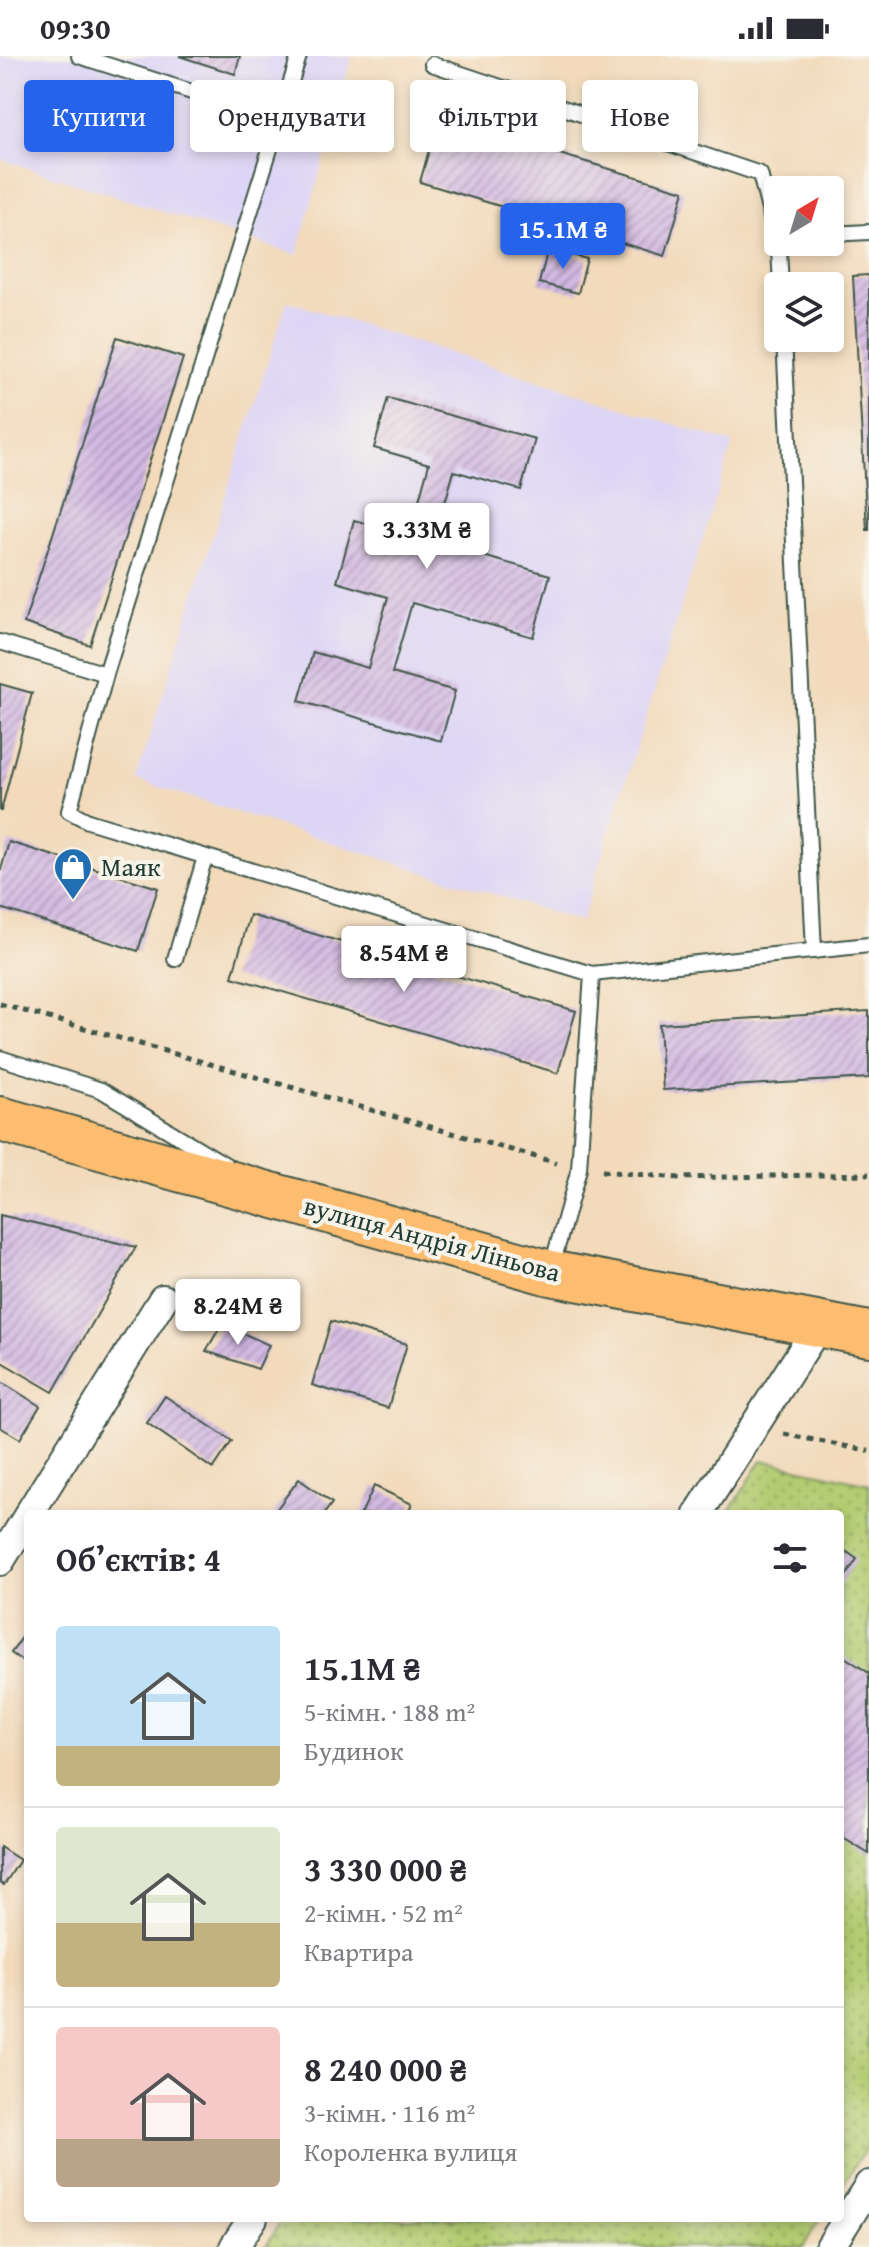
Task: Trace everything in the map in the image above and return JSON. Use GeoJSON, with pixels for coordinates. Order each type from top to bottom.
{"type":"FeatureCollection","features":[{"type":"Feature","properties":{"kind":"main road","name":"вулиця Андрія Ліньова"},"geometry":{"type":"LineString","coordinates":[[0,1119],[550,1273],[869,1334]]}},
{"type":"Feature","properties":{"kind":"street"},"geometry":{"type":"LineString","coordinates":[[32,1510],[163,1299]]}},
{"type":"Feature","properties":{"kind":"street"},"geometry":{"type":"LineString","coordinates":[[701,1510],[819,1325]]}},
{"type":"Feature","properties":{"kind":"street"},"geometry":{"type":"LineString","coordinates":[[0,1561],[24,1523]]}},
{"type":"Feature","properties":{"kind":"street"},"geometry":{"type":"LineString","coordinates":[[830,2247],[869,2185]]}},
{"type":"Feature","properties":{"kind":"street"},"geometry":{"type":"LineString","coordinates":[[234,2247],[250,2222]]}},
{"type":"Feature","properties":{"kind":"lane"},"geometry":{"type":"LineString","coordinates":[[79,56],[190,92]]}},
{"type":"Feature","properties":{"kind":"lane"},"geometry":{"type":"LineString","coordinates":[[292,80],[299,56]]}},
{"type":"Feature","properties":{"kind":"lane"},"geometry":{"type":"LineString","coordinates":[[432,64],[760,174],[764,189]]}},
{"type":"Feature","properties":{"kind":"lane"},"geometry":{"type":"LineString","coordinates":[[269,152],[106,674],[69,811],[88,821],[592,974],[869,945]]}},
{"type":"Feature","properties":{"kind":"lane"},"geometry":{"type":"LineString","coordinates":[[844,233],[869,232]]}},
{"type":"Feature","properties":{"kind":"lane"},"geometry":{"type":"LineString","coordinates":[[785,352],[814,951]]}},
{"type":"Feature","properties":{"kind":"lane"},"geometry":{"type":"LineString","coordinates":[[0,642],[106,674]]}},
{"type":"Feature","properties":{"kind":"lane"},"geometry":{"type":"LineString","coordinates":[[175,959],[205,857]]}},
{"type":"Feature","properties":{"kind":"lane"},"geometry":{"type":"LineString","coordinates":[[550,1273],[579,1169],[592,974]]}},
{"type":"Feature","properties":{"kind":"lane"},"geometry":{"type":"LineString","coordinates":[[0,1058],[101,1090],[280,1197]]}},
{"type":"Feature","properties":{"kind":"path"},"geometry":{"type":"LineString","coordinates":[[0,1004],[579,1169],[679,1178],[869,1174]]}},
{"type":"Feature","properties":{"kind":"path"},"geometry":{"type":"LineString","coordinates":[[752,1428],[869,1451]]}},
{"type":"Feature","properties":{"kind":"shaded area"},"geometry":{"type":"Polygon","coordinates":[[[0,56],[352,56],[345,80],[190,80],[190,152],[325,152],[297,255],[0,159],[0,56]]]}},
{"type":"Feature","properties":{"kind":"shaded area"},"geometry":{"type":"Polygon","coordinates":[[[287,301],[733,443],[581,922],[136,780],[287,301]]]}},
{"type":"Feature","properties":{"kind":"green space"},"geometry":{"type":"Polygon","coordinates":[[[762,1460],[869,1484],[869,2143],[844,2183],[844,1510],[731,1510],[762,1460]]]}},
{"type":"Feature","properties":{"kind":"green space"},"geometry":{"type":"Polygon","coordinates":[[[281,2222],[819,2222],[803,2247],[265,2247],[281,2222]]]}},
{"type":"Feature","properties":{"kind":"building"},"geometry":{"type":"Polygon","coordinates":[[[179,56],[240,56],[235,74],[179,56]]]}},
{"type":"Feature","properties":{"kind":"building"},"geometry":{"type":"Polygon","coordinates":[[[428,152],[553,152],[684,191],[665,256],[420,182],[428,152]]]}},
{"type":"Feature","properties":{"kind":"building"},"geometry":{"type":"Polygon","coordinates":[[[548,249],[587,259],[578,293],[539,283],[548,249]]]}},
{"type":"Feature","properties":{"kind":"building"},"geometry":{"type":"Polygon","coordinates":[[[869,275],[869,530],[867,530],[853,276],[869,275]]]}},
{"type":"Feature","properties":{"kind":"building"},"geometry":{"type":"Polygon","coordinates":[[[117,337],[183,358],[90,645],[24,623],[117,337]]]}},
{"type":"Feature","properties":{"kind":"building"},"geometry":{"type":"Polygon","coordinates":[[[388,398],[535,439],[521,490],[454,471],[434,542],[550,575],[533,637],[412,603],[392,673],[455,691],[441,741],[299,701],[313,652],[368,668],[388,597],[337,582],[354,520],[409,536],[429,464],[374,448],[388,398]]]}},
{"type":"Feature","properties":{"kind":"building"},"geometry":{"type":"Polygon","coordinates":[[[0,684],[32,693],[1,811],[0,811],[0,684]]]}},
{"type":"Feature","properties":{"kind":"building"},"geometry":{"type":"Polygon","coordinates":[[[9,842],[158,888],[138,951],[0,908],[0,873],[9,842]]]}},
{"type":"Feature","properties":{"kind":"building"},"geometry":{"type":"Polygon","coordinates":[[[250,915],[576,1011],[558,1073],[232,977],[250,915]]]}},
{"type":"Feature","properties":{"kind":"building"},"geometry":{"type":"Polygon","coordinates":[[[869,1011],[869,1078],[663,1090],[659,1024],[869,1011]]]}},
{"type":"Feature","properties":{"kind":"building"},"geometry":{"type":"Polygon","coordinates":[[[0,1215],[136,1247],[53,1392],[0,1361],[0,1215]]]}},
{"type":"Feature","properties":{"kind":"building"},"geometry":{"type":"Polygon","coordinates":[[[331,1321],[407,1344],[388,1408],[312,1385],[331,1321]]]}},
{"type":"Feature","properties":{"kind":"building"},"geometry":{"type":"Polygon","coordinates":[[[222,1324],[269,1345],[258,1369],[206,1351],[222,1324]]]}},
{"type":"Feature","properties":{"kind":"building"},"geometry":{"type":"Polygon","coordinates":[[[0,1381],[40,1406],[20,1439],[0,1427],[0,1381]]]}},
{"type":"Feature","properties":{"kind":"building"},"geometry":{"type":"Polygon","coordinates":[[[165,1396],[232,1441],[213,1469],[147,1423],[165,1396]]]}},
{"type":"Feature","properties":{"kind":"building"},"geometry":{"type":"Polygon","coordinates":[[[299,1479],[332,1503],[327,1510],[276,1510],[299,1479]]]}},
{"type":"Feature","properties":{"kind":"building"},"geometry":{"type":"Polygon","coordinates":[[[374,1486],[412,1504],[409,1510],[363,1510],[374,1486]]]}},
{"type":"Feature","properties":{"kind":"building"},"geometry":{"type":"Polygon","coordinates":[[[844,1550],[857,1559],[844,1579],[844,1550]]]}},
{"type":"Feature","properties":{"kind":"building"},"geometry":{"type":"Polygon","coordinates":[[[24,1635],[24,1662],[11,1653],[24,1635]]]}},
{"type":"Feature","properties":{"kind":"building"},"geometry":{"type":"Polygon","coordinates":[[[844,1657],[869,1673],[869,1854],[844,1838],[844,1657]]]}},
{"type":"Feature","properties":{"kind":"building"},"geometry":{"type":"Polygon","coordinates":[[[0,1847],[20,1860],[4,1885],[0,1883],[0,1847]]]}},
{"type":"Feature","properties":{"kind":"place","name":"Маяк"},"geometry":{"type":"Point","coordinates":[73,901]}}]}
